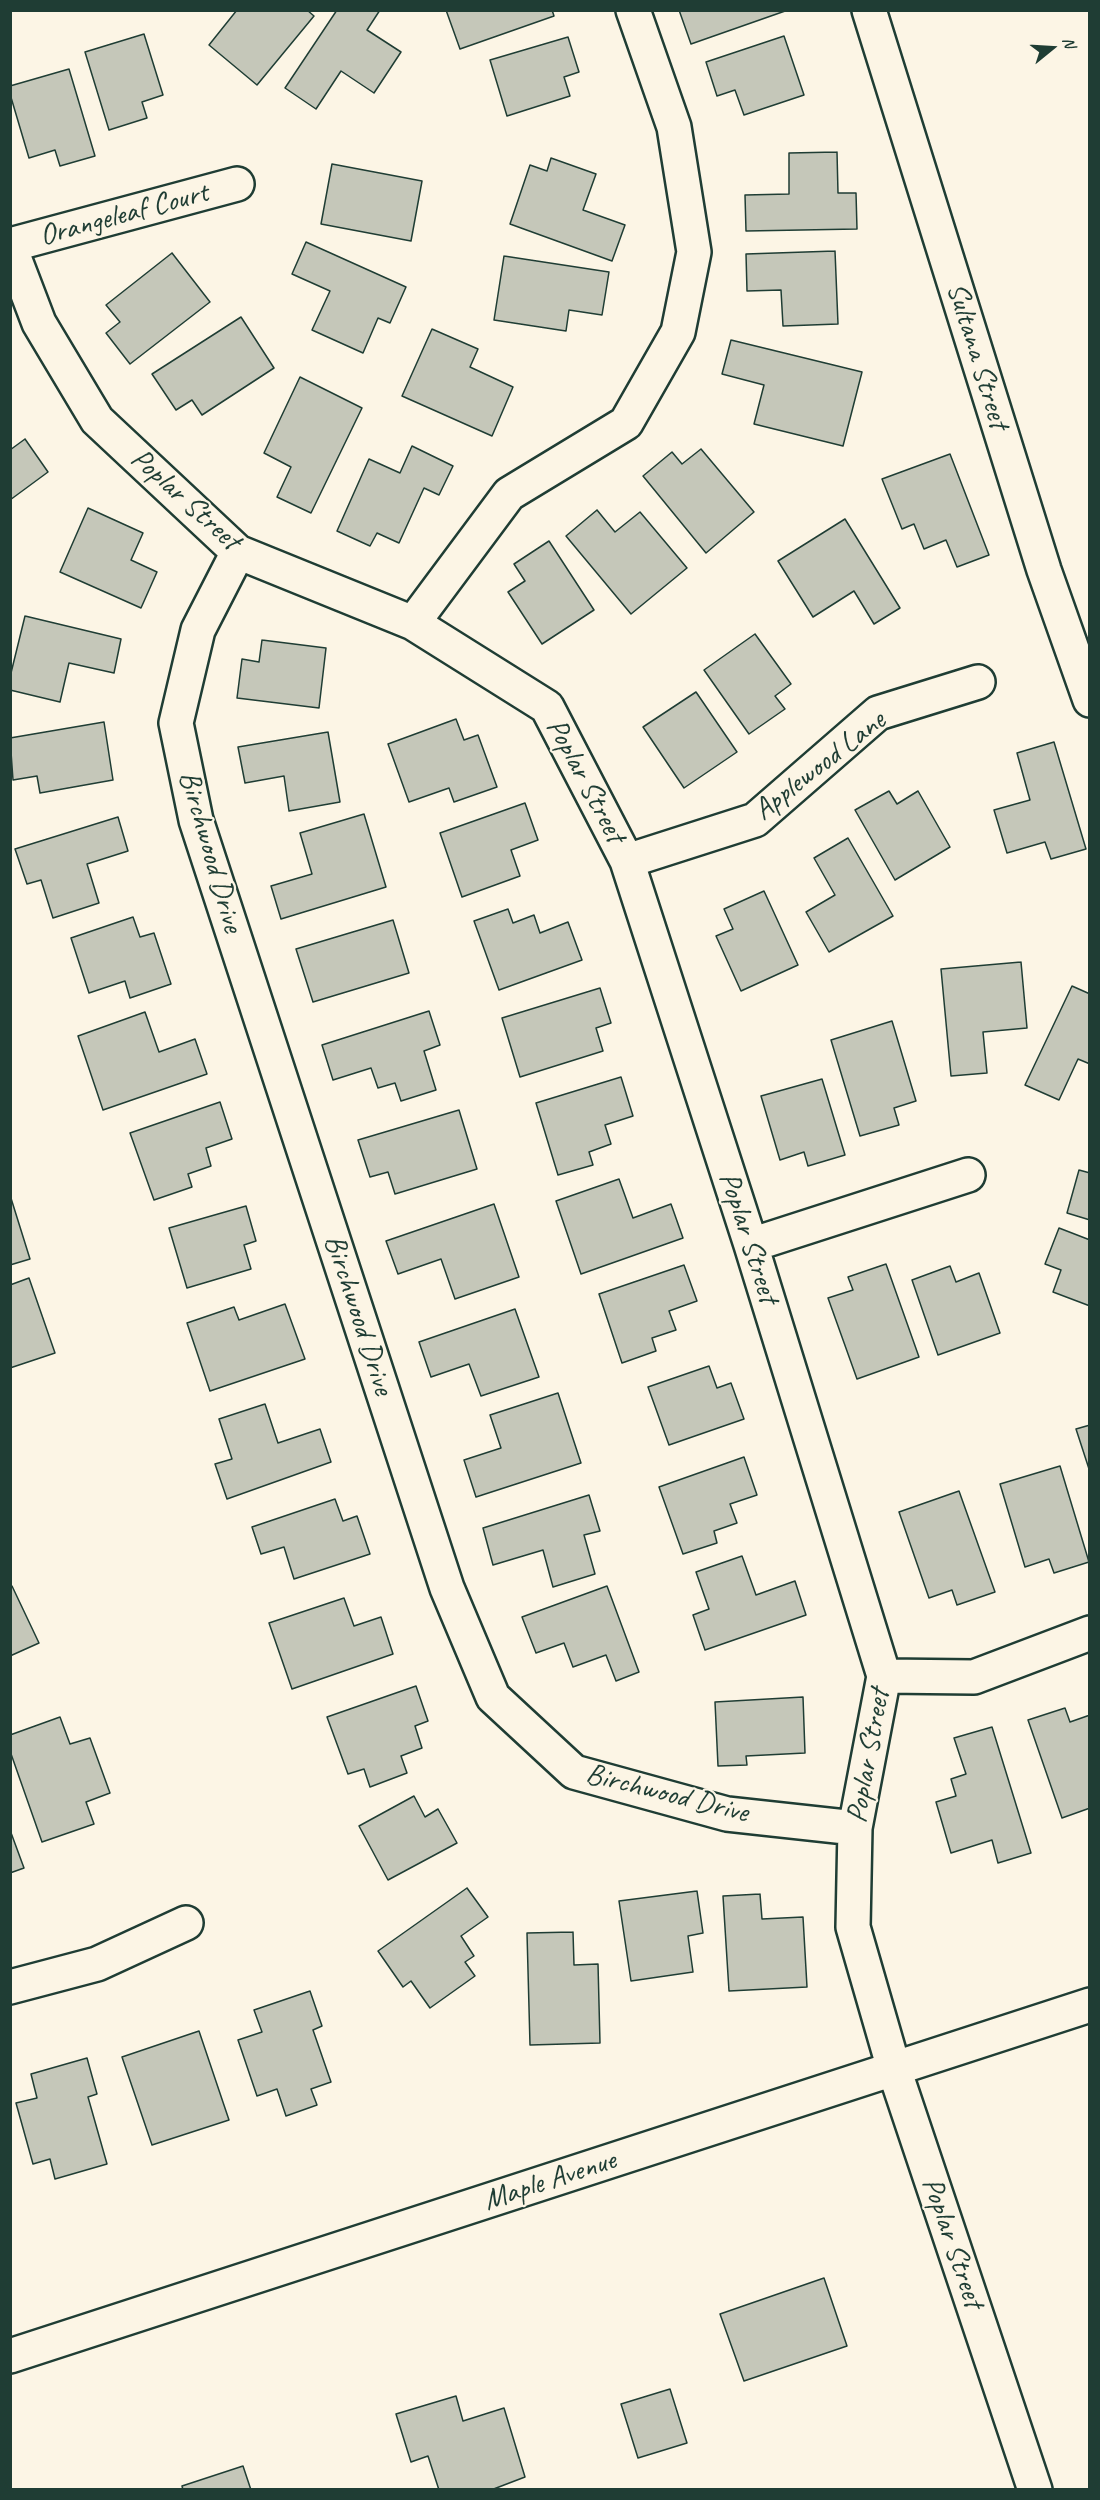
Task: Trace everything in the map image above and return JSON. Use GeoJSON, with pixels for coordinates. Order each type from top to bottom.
{"type":"FeatureCollection","features":[{"type":"Feature","properties":{"kind":"street"},"geometry":{"type":"LineString","coordinates":[[413,622],[509,495],[626,423],[678,332],[694,252],[674,127],[633,10]]}},
{"type":"Feature","properties":{"kind":"street","name":"Sultana Street"},"geometry":{"type":"LineString","coordinates":[[869,10],[1044,570],[1089,700]]}},
{"type":"Feature","properties":{"kind":"street","name":"Orangeleaf Court"},"geometry":{"type":"LineString","coordinates":[[10,246],[237,184]]}},
{"type":"Feature","properties":{"kind":"street","name":"Poplar Street"},"geometry":{"type":"LineString","coordinates":[[10,246],[39,323],[97,420],[238,552],[413,622],[547,707],[627,861],[751,1245],[884,1676],[855,1828],[853,1927],[894,2069],[1035,2490]]}},
{"type":"Feature","properties":{"kind":"street","name":"Birchwood Drive"},"geometry":{"type":"LineString","coordinates":[[238,552],[198,630],[176,723],[196,820],[447,1588],[493,1697],[574,1772],[728,1814],[855,1828]]}},
{"type":"Feature","properties":{"kind":"street","name":"Applewood Lane"},"geometry":{"type":"LineString","coordinates":[[627,861],[755,820],[878,713],[978,682]]}},
{"type":"Feature","properties":{"kind":"street"},"geometry":{"type":"LineString","coordinates":[[751,1245],[968,1175]]}},
{"type":"Feature","properties":{"kind":"street"},"geometry":{"type":"LineString","coordinates":[[884,1676],[974,1677],[1089,1632]]}},
{"type":"Feature","properties":{"kind":"street"},"geometry":{"type":"LineString","coordinates":[[10,1987],[97,1964],[186,1923]]}},
{"type":"Feature","properties":{"kind":"street","name":"Maple Avenue"},"geometry":{"type":"LineString","coordinates":[[10,2356],[1089,2005]]}},
{"type":"Feature","properties":{"kind":"building"},"geometry":{"type":"Polygon","coordinates":[[[237,10],[307,10],[314,16],[257,85],[209,45],[237,10]]]}},
{"type":"Feature","properties":{"kind":"building"},"geometry":{"type":"Polygon","coordinates":[[[337,10],[380,10],[367,30],[401,52],[374,93],[341,71],[316,109],[285,88],[337,10]]]}},
{"type":"Feature","properties":{"kind":"building"},"geometry":{"type":"Polygon","coordinates":[[[446,10],[552,10],[554,16],[460,49],[446,10]]]}},
{"type":"Feature","properties":{"kind":"building"},"geometry":{"type":"Polygon","coordinates":[[[679,10],[788,10],[691,44],[679,10]]]}},
{"type":"Feature","properties":{"kind":"building"},"geometry":{"type":"Polygon","coordinates":[[[144,34],[163,95],[142,102],[147,118],[109,130],[85,52],[144,34]]]}},
{"type":"Feature","properties":{"kind":"building"},"geometry":{"type":"Polygon","coordinates":[[[784,36],[804,95],[744,115],[735,90],[717,96],[706,62],[784,36]]]}},
{"type":"Feature","properties":{"kind":"building"},"geometry":{"type":"Polygon","coordinates":[[[568,37],[579,72],[564,77],[570,96],[507,116],[490,60],[568,37]]]}},
{"type":"Feature","properties":{"kind":"building"},"geometry":{"type":"Polygon","coordinates":[[[69,69],[95,156],[60,166],[55,150],[29,158],[10,94],[10,86],[69,69]]]}},
{"type":"Feature","properties":{"kind":"building"},"geometry":{"type":"Polygon","coordinates":[[[837,152],[838,193],[856,193],[857,229],[746,231],[745,195],[789,194],[789,153],[837,152]]]}},
{"type":"Feature","properties":{"kind":"building"},"geometry":{"type":"Polygon","coordinates":[[[551,158],[596,174],[583,210],[625,225],[612,261],[510,224],[530,165],[547,171],[551,158]]]}},
{"type":"Feature","properties":{"kind":"building"},"geometry":{"type":"Polygon","coordinates":[[[332,164],[422,181],[411,241],[321,224],[332,164]]]}},
{"type":"Feature","properties":{"kind":"building"},"geometry":{"type":"Polygon","coordinates":[[[306,242],[406,287],[390,323],[378,318],[363,353],[312,330],[330,291],[292,274],[306,242]]]}},
{"type":"Feature","properties":{"kind":"building"},"geometry":{"type":"Polygon","coordinates":[[[835,251],[838,324],[783,326],[781,290],[747,291],[746,254],[835,251]]]}},
{"type":"Feature","properties":{"kind":"building"},"geometry":{"type":"Polygon","coordinates":[[[172,253],[210,302],[130,364],[106,333],[120,322],[106,305],[172,253]]]}},
{"type":"Feature","properties":{"kind":"building"},"geometry":{"type":"Polygon","coordinates":[[[504,256],[609,272],[602,315],[569,310],[566,331],[494,320],[504,256]]]}},
{"type":"Feature","properties":{"kind":"building"},"geometry":{"type":"Polygon","coordinates":[[[241,317],[274,368],[202,415],[192,400],[176,410],[152,374],[241,317]]]}},
{"type":"Feature","properties":{"kind":"building"},"geometry":{"type":"Polygon","coordinates":[[[432,329],[478,349],[470,367],[513,387],[492,436],[402,396],[432,329]]]}},
{"type":"Feature","properties":{"kind":"building"},"geometry":{"type":"Polygon","coordinates":[[[731,340],[862,372],[843,446],[754,424],[764,385],[722,374],[731,340]]]}},
{"type":"Feature","properties":{"kind":"building"},"geometry":{"type":"Polygon","coordinates":[[[300,377],[362,408],[311,513],[277,497],[291,467],[264,453],[300,377]]]}},
{"type":"Feature","properties":{"kind":"building"},"geometry":{"type":"Polygon","coordinates":[[[25,439],[48,472],[10,500],[10,450],[25,439]]]}},
{"type":"Feature","properties":{"kind":"building"},"geometry":{"type":"Polygon","coordinates":[[[412,446],[453,466],[439,495],[424,488],[399,543],[377,533],[370,546],[337,531],[369,459],[400,473],[412,446]]]}},
{"type":"Feature","properties":{"kind":"building"},"geometry":{"type":"Polygon","coordinates":[[[701,449],[754,512],[706,553],[643,476],[672,452],[682,464],[701,449]]]}},
{"type":"Feature","properties":{"kind":"building"},"geometry":{"type":"Polygon","coordinates":[[[950,454],[989,555],[957,567],[946,540],[924,549],[914,524],[902,529],[882,479],[950,454]]]}},
{"type":"Feature","properties":{"kind":"building"},"geometry":{"type":"Polygon","coordinates":[[[88,508],[143,533],[131,560],[157,572],[141,608],[60,572],[88,508]]]}},
{"type":"Feature","properties":{"kind":"building"},"geometry":{"type":"Polygon","coordinates":[[[597,510],[615,532],[640,512],[687,568],[631,614],[566,536],[597,510]]]}},
{"type":"Feature","properties":{"kind":"building"},"geometry":{"type":"Polygon","coordinates":[[[845,519],[900,608],[874,624],[854,591],[813,617],[778,561],[845,519]]]}},
{"type":"Feature","properties":{"kind":"building"},"geometry":{"type":"Polygon","coordinates":[[[549,541],[594,610],[542,644],[508,592],[525,581],[514,564],[549,541]]]}},
{"type":"Feature","properties":{"kind":"building"},"geometry":{"type":"Polygon","coordinates":[[[25,616],[121,639],[114,673],[69,663],[60,702],[10,690],[10,677],[25,616]]]}},
{"type":"Feature","properties":{"kind":"building"},"geometry":{"type":"Polygon","coordinates":[[[755,634],[791,684],[775,696],[785,709],[749,734],[704,670],[755,634]]]}},
{"type":"Feature","properties":{"kind":"building"},"geometry":{"type":"Polygon","coordinates":[[[262,640],[326,648],[319,708],[237,698],[242,659],[259,662],[262,640]]]}},
{"type":"Feature","properties":{"kind":"building"},"geometry":{"type":"Polygon","coordinates":[[[696,692],[737,752],[684,788],[643,727],[696,692]]]}},
{"type":"Feature","properties":{"kind":"building"},"geometry":{"type":"Polygon","coordinates":[[[456,719],[464,740],[478,735],[497,787],[454,802],[449,788],[409,802],[388,744],[456,719]]]}},
{"type":"Feature","properties":{"kind":"building"},"geometry":{"type":"Polygon","coordinates":[[[104,722],[113,780],[40,793],[37,776],[13,780],[10,738],[104,722]]]}},
{"type":"Feature","properties":{"kind":"building"},"geometry":{"type":"Polygon","coordinates":[[[328,732],[340,802],[289,811],[284,776],[245,783],[238,747],[328,732]]]}},
{"type":"Feature","properties":{"kind":"building"},"geometry":{"type":"Polygon","coordinates":[[[1054,742],[1086,849],[1051,859],[1045,842],[1007,853],[994,810],[1030,800],[1017,753],[1054,742]]]}},
{"type":"Feature","properties":{"kind":"building"},"geometry":{"type":"Polygon","coordinates":[[[889,791],[897,804],[918,791],[950,847],[895,880],[855,810],[889,791]]]}},
{"type":"Feature","properties":{"kind":"building"},"geometry":{"type":"Polygon","coordinates":[[[525,803],[538,840],[511,850],[520,876],[462,897],[440,833],[525,803]]]}},
{"type":"Feature","properties":{"kind":"building"},"geometry":{"type":"Polygon","coordinates":[[[364,814],[386,887],[281,919],[271,886],[312,874],[300,833],[364,814]]]}},
{"type":"Feature","properties":{"kind":"building"},"geometry":{"type":"Polygon","coordinates":[[[118,817],[128,851],[87,864],[99,903],[53,918],[41,880],[27,884],[15,849],[118,817]]]}},
{"type":"Feature","properties":{"kind":"building"},"geometry":{"type":"Polygon","coordinates":[[[848,838],[893,916],[829,952],[806,912],[835,895],[814,858],[848,838]]]}},
{"type":"Feature","properties":{"kind":"building"},"geometry":{"type":"Polygon","coordinates":[[[764,891],[798,965],[741,991],[716,936],[733,929],[724,909],[764,891]]]}},
{"type":"Feature","properties":{"kind":"building"},"geometry":{"type":"Polygon","coordinates":[[[508,909],[513,923],[534,915],[540,933],[568,922],[582,960],[499,990],[474,921],[508,909]]]}},
{"type":"Feature","properties":{"kind":"building"},"geometry":{"type":"Polygon","coordinates":[[[133,917],[140,937],[154,933],[171,984],[130,998],[125,981],[89,993],[71,938],[133,917]]]}},
{"type":"Feature","properties":{"kind":"building"},"geometry":{"type":"Polygon","coordinates":[[[393,920],[409,973],[313,1002],[296,949],[393,920]]]}},
{"type":"Feature","properties":{"kind":"building"},"geometry":{"type":"Polygon","coordinates":[[[1021,962],[1027,1028],[983,1032],[987,1073],[951,1076],[941,969],[1021,962]]]}},
{"type":"Feature","properties":{"kind":"building"},"geometry":{"type":"Polygon","coordinates":[[[1072,986],[1090,994],[1090,1064],[1078,1059],[1059,1100],[1025,1085],[1072,986]]]}},
{"type":"Feature","properties":{"kind":"building"},"geometry":{"type":"Polygon","coordinates":[[[600,988],[611,1023],[596,1028],[603,1051],[520,1077],[502,1018],[600,988]]]}},
{"type":"Feature","properties":{"kind":"building"},"geometry":{"type":"Polygon","coordinates":[[[429,1011],[440,1045],[424,1051],[436,1090],[401,1101],[395,1083],[378,1088],[371,1068],[333,1080],[322,1045],[429,1011]]]}},
{"type":"Feature","properties":{"kind":"building"},"geometry":{"type":"Polygon","coordinates":[[[145,1012],[159,1052],[195,1039],[207,1074],[103,1110],[78,1036],[145,1012]]]}},
{"type":"Feature","properties":{"kind":"building"},"geometry":{"type":"Polygon","coordinates":[[[892,1021],[916,1101],[894,1108],[899,1125],[860,1136],[831,1040],[892,1021]]]}},
{"type":"Feature","properties":{"kind":"building"},"geometry":{"type":"Polygon","coordinates":[[[621,1077],[633,1116],[605,1125],[611,1144],[589,1152],[593,1165],[558,1175],[536,1103],[621,1077]]]}},
{"type":"Feature","properties":{"kind":"building"},"geometry":{"type":"Polygon","coordinates":[[[822,1079],[845,1155],[808,1166],[804,1152],[780,1160],[761,1096],[822,1079]]]}},
{"type":"Feature","properties":{"kind":"building"},"geometry":{"type":"Polygon","coordinates":[[[220,1102],[232,1139],[206,1148],[211,1166],[188,1174],[192,1187],[154,1200],[130,1133],[220,1102]]]}},
{"type":"Feature","properties":{"kind":"building"},"geometry":{"type":"Polygon","coordinates":[[[459,1110],[477,1169],[395,1194],[388,1172],[370,1177],[358,1140],[459,1110]]]}},
{"type":"Feature","properties":{"kind":"building"},"geometry":{"type":"Polygon","coordinates":[[[1079,1170],[1090,1173],[1090,1220],[1067,1213],[1079,1170]]]}},
{"type":"Feature","properties":{"kind":"building"},"geometry":{"type":"Polygon","coordinates":[[[619,1179],[633,1218],[671,1204],[683,1238],[581,1274],[556,1201],[619,1179]]]}},
{"type":"Feature","properties":{"kind":"building"},"geometry":{"type":"Polygon","coordinates":[[[10,1195],[30,1259],[10,1265],[10,1195]]]}},
{"type":"Feature","properties":{"kind":"building"},"geometry":{"type":"Polygon","coordinates":[[[494,1204],[519,1277],[455,1299],[441,1259],[398,1274],[386,1241],[494,1204]]]}},
{"type":"Feature","properties":{"kind":"building"},"geometry":{"type":"Polygon","coordinates":[[[246,1206],[256,1241],[244,1245],[251,1269],[187,1288],[169,1228],[246,1206]]]}},
{"type":"Feature","properties":{"kind":"building"},"geometry":{"type":"Polygon","coordinates":[[[1059,1228],[1090,1240],[1090,1306],[1053,1292],[1061,1270],[1045,1264],[1059,1228]]]}},
{"type":"Feature","properties":{"kind":"building"},"geometry":{"type":"Polygon","coordinates":[[[886,1264],[919,1357],[857,1379],[828,1298],[853,1290],[848,1277],[886,1264]]]}},
{"type":"Feature","properties":{"kind":"building"},"geometry":{"type":"Polygon","coordinates":[[[684,1265],[697,1301],[669,1311],[676,1330],[652,1338],[656,1351],[622,1363],[599,1294],[684,1265]]]}},
{"type":"Feature","properties":{"kind":"building"},"geometry":{"type":"Polygon","coordinates":[[[950,1266],[956,1282],[979,1273],[1000,1333],[938,1355],[912,1280],[950,1266]]]}},
{"type":"Feature","properties":{"kind":"building"},"geometry":{"type":"Polygon","coordinates":[[[29,1278],[55,1353],[10,1368],[10,1285],[29,1278]]]}},
{"type":"Feature","properties":{"kind":"building"},"geometry":{"type":"Polygon","coordinates":[[[285,1304],[305,1359],[210,1391],[187,1323],[234,1307],[239,1320],[285,1304]]]}},
{"type":"Feature","properties":{"kind":"building"},"geometry":{"type":"Polygon","coordinates":[[[515,1309],[539,1377],[481,1396],[469,1364],[431,1377],[419,1342],[515,1309]]]}},
{"type":"Feature","properties":{"kind":"building"},"geometry":{"type":"Polygon","coordinates":[[[709,1366],[717,1388],[731,1383],[744,1419],[669,1445],[648,1387],[709,1366]]]}},
{"type":"Feature","properties":{"kind":"building"},"geometry":{"type":"Polygon","coordinates":[[[558,1393],[581,1463],[476,1497],[464,1460],[501,1448],[490,1415],[558,1393]]]}},
{"type":"Feature","properties":{"kind":"building"},"geometry":{"type":"Polygon","coordinates":[[[265,1404],[278,1443],[320,1429],[331,1462],[227,1499],[215,1464],[232,1459],[219,1419],[265,1404]]]}},
{"type":"Feature","properties":{"kind":"building"},"geometry":{"type":"Polygon","coordinates":[[[1090,1425],[1090,1472],[1076,1429],[1090,1425]]]}},
{"type":"Feature","properties":{"kind":"building"},"geometry":{"type":"Polygon","coordinates":[[[744,1457],[757,1495],[730,1504],[737,1523],[714,1531],[717,1543],[683,1554],[659,1487],[744,1457]]]}},
{"type":"Feature","properties":{"kind":"building"},"geometry":{"type":"Polygon","coordinates":[[[1060,1466],[1089,1562],[1054,1573],[1049,1559],[1025,1567],[1000,1484],[1060,1466]]]}},
{"type":"Feature","properties":{"kind":"building"},"geometry":{"type":"Polygon","coordinates":[[[959,1491],[995,1592],[957,1605],[952,1590],[929,1598],[899,1512],[959,1491]]]}},
{"type":"Feature","properties":{"kind":"building"},"geometry":{"type":"Polygon","coordinates":[[[589,1495],[600,1531],[584,1535],[595,1574],[553,1587],[543,1550],[493,1565],[483,1528],[589,1495]]]}},
{"type":"Feature","properties":{"kind":"building"},"geometry":{"type":"Polygon","coordinates":[[[335,1499],[343,1521],[357,1516],[370,1554],[294,1579],[284,1547],[261,1554],[252,1527],[335,1499]]]}},
{"type":"Feature","properties":{"kind":"building"},"geometry":{"type":"Polygon","coordinates":[[[742,1556],[756,1595],[795,1581],[806,1615],[705,1650],[693,1615],[709,1609],[696,1572],[742,1556]]]}},
{"type":"Feature","properties":{"kind":"building"},"geometry":{"type":"Polygon","coordinates":[[[12,1586],[39,1643],[10,1656],[10,1587],[12,1586]]]}},
{"type":"Feature","properties":{"kind":"building"},"geometry":{"type":"Polygon","coordinates":[[[607,1586],[639,1672],[616,1681],[606,1655],[573,1667],[564,1643],[536,1653],[522,1617],[607,1586]]]}},
{"type":"Feature","properties":{"kind":"building"},"geometry":{"type":"Polygon","coordinates":[[[344,1598],[354,1626],[381,1617],[393,1654],[292,1689],[269,1623],[344,1598]]]}},
{"type":"Feature","properties":{"kind":"building"},"geometry":{"type":"Polygon","coordinates":[[[416,1686],[428,1721],[415,1726],[422,1748],[401,1756],[407,1773],[370,1787],[364,1769],[348,1774],[327,1717],[416,1686]]]}},
{"type":"Feature","properties":{"kind":"building"},"geometry":{"type":"Polygon","coordinates":[[[803,1697],[805,1753],[746,1756],[747,1765],[718,1766],[715,1702],[803,1697]]]}},
{"type":"Feature","properties":{"kind":"building"},"geometry":{"type":"Polygon","coordinates":[[[1065,1708],[1070,1722],[1090,1715],[1090,1808],[1062,1818],[1028,1720],[1065,1708]]]}},
{"type":"Feature","properties":{"kind":"building"},"geometry":{"type":"Polygon","coordinates":[[[60,1717],[70,1744],[90,1738],[110,1793],[86,1802],[94,1824],[42,1842],[10,1751],[10,1735],[60,1717]]]}},
{"type":"Feature","properties":{"kind":"building"},"geometry":{"type":"Polygon","coordinates":[[[992,1727],[1031,1853],[998,1863],[992,1840],[951,1853],[936,1802],[956,1796],[951,1779],[966,1774],[954,1738],[992,1727]]]}},
{"type":"Feature","properties":{"kind":"building"},"geometry":{"type":"Polygon","coordinates":[[[414,1796],[425,1817],[438,1809],[457,1843],[388,1880],[359,1826],[414,1796]]]}},
{"type":"Feature","properties":{"kind":"building"},"geometry":{"type":"Polygon","coordinates":[[[10,1830],[24,1868],[10,1873],[10,1830]]]}},
{"type":"Feature","properties":{"kind":"building"},"geometry":{"type":"Polygon","coordinates":[[[467,1888],[488,1917],[461,1936],[474,1956],[465,1962],[475,1976],[430,2008],[411,1981],[403,1987],[378,1951],[467,1888]]]}},
{"type":"Feature","properties":{"kind":"building"},"geometry":{"type":"Polygon","coordinates":[[[697,1891],[703,1933],[688,1936],[693,1972],[631,1981],[619,1901],[697,1891]]]}},
{"type":"Feature","properties":{"kind":"building"},"geometry":{"type":"Polygon","coordinates":[[[760,1894],[762,1919],[803,1917],[807,1987],[729,1991],[723,1896],[760,1894]]]}},
{"type":"Feature","properties":{"kind":"building"},"geometry":{"type":"Polygon","coordinates":[[[573,1932],[574,1965],[598,1964],[600,2043],[530,2045],[527,1933],[573,1932]]]}},
{"type":"Feature","properties":{"kind":"building"},"geometry":{"type":"Polygon","coordinates":[[[310,1991],[322,2026],[313,2030],[331,2082],[311,2089],[317,2105],[286,2116],[277,2089],[257,2096],[238,2040],[262,2032],[254,2010],[310,1991]]]}},
{"type":"Feature","properties":{"kind":"building"},"geometry":{"type":"Polygon","coordinates":[[[199,2031],[229,2120],[152,2145],[122,2057],[199,2031]]]}},
{"type":"Feature","properties":{"kind":"building"},"geometry":{"type":"Polygon","coordinates":[[[87,2058],[97,2094],[88,2097],[107,2164],[55,2179],[50,2159],[33,2164],[16,2103],[37,2098],[31,2074],[87,2058]]]}},
{"type":"Feature","properties":{"kind":"building"},"geometry":{"type":"Polygon","coordinates":[[[824,2278],[847,2346],[744,2381],[720,2314],[824,2278]]]}},
{"type":"Feature","properties":{"kind":"building"},"geometry":{"type":"Polygon","coordinates":[[[670,2389],[687,2443],[638,2458],[621,2404],[670,2389]]]}},
{"type":"Feature","properties":{"kind":"building"},"geometry":{"type":"Polygon","coordinates":[[[456,2396],[463,2421],[504,2408],[525,2477],[491,2490],[439,2490],[428,2456],[411,2462],[396,2414],[456,2396]]]}},
{"type":"Feature","properties":{"kind":"building"},"geometry":{"type":"Polygon","coordinates":[[[243,2466],[251,2490],[183,2490],[182,2486],[243,2466]]]}}]}
